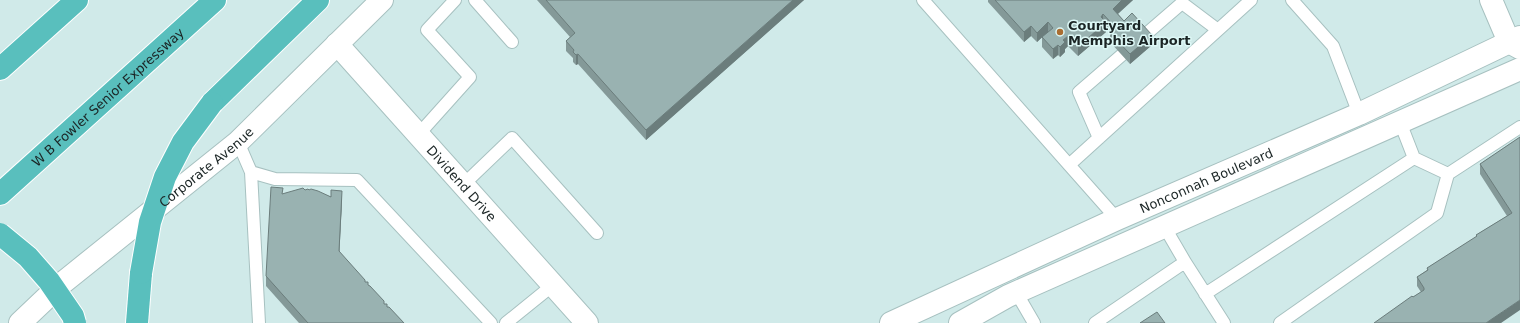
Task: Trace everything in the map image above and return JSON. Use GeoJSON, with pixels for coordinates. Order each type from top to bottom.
{"type":"FeatureCollection","features":[{"type":"Feature","properties":{"kind":"highway"},"geometry":{"type":"LineString","coordinates":[[0,69],[77,0]]}},
{"type":"Feature","properties":{"kind":"highway","name":"W B Fowler Senior Expressway"},"geometry":{"type":"LineString","coordinates":[[0,194],[215,0]]}},
{"type":"Feature","properties":{"kind":"highway"},"geometry":{"type":"LineString","coordinates":[[137,323],[141,273],[150,222],[165,176],[183,142],[212,103],[318,0]]}},
{"type":"Feature","properties":{"kind":"highway"},"geometry":{"type":"LineString","coordinates":[[0,234],[28,256],[49,281],[73,316],[75,323]]}},
{"type":"Feature","properties":{"kind":"street","name":"Corporate Avenue"},"geometry":{"type":"LineString","coordinates":[[20,323],[60,285],[238,142],[382,0]]}},
{"type":"Feature","properties":{"kind":"street"},"geometry":{"type":"LineString","coordinates":[[1491,0],[1516,42]]}},
{"type":"Feature","properties":{"kind":"street","name":"Nonconnah Boulevard"},"geometry":{"type":"LineString","coordinates":[[891,323],[1117,219],[1359,114],[1516,42]]}},
{"type":"Feature","properties":{"kind":"street","name":"Dividend Drive"},"geometry":{"type":"LineString","coordinates":[[336,44],[587,323]]}},
{"type":"Feature","properties":{"kind":"street","name":"Nonconnah Boulevard"},"geometry":{"type":"LineString","coordinates":[[960,323],[1016,292],[1520,69]]}},
{"type":"Feature","properties":{"kind":"lane"},"geometry":{"type":"LineString","coordinates":[[418,135],[470,78],[427,30],[455,0]]}},
{"type":"Feature","properties":{"kind":"lane"},"geometry":{"type":"LineString","coordinates":[[475,0],[512,42]]}},
{"type":"Feature","properties":{"kind":"lane"},"geometry":{"type":"LineString","coordinates":[[924,0],[1117,219]]}},
{"type":"Feature","properties":{"kind":"lane"},"geometry":{"type":"LineString","coordinates":[[1069,164],[1251,0]]}},
{"type":"Feature","properties":{"kind":"lane"},"geometry":{"type":"LineString","coordinates":[[1292,0],[1333,46],[1359,114]]}},
{"type":"Feature","properties":{"kind":"lane"},"geometry":{"type":"LineString","coordinates":[[1099,138],[1080,92],[1182,3],[1218,30]]}},
{"type":"Feature","properties":{"kind":"lane"},"geometry":{"type":"LineString","coordinates":[[1400,122],[1414,158],[1448,174]]}},
{"type":"Feature","properties":{"kind":"lane"},"geometry":{"type":"LineString","coordinates":[[1280,323],[1437,213],[1448,174],[1520,128]]}},
{"type":"Feature","properties":{"kind":"lane"},"geometry":{"type":"LineString","coordinates":[[463,185],[512,138],[597,233]]}},
{"type":"Feature","properties":{"kind":"lane"},"geometry":{"type":"LineString","coordinates":[[238,142],[251,172],[259,323]]}},
{"type":"Feature","properties":{"kind":"lane"},"geometry":{"type":"LineString","coordinates":[[1206,294],[1414,158]]}},
{"type":"Feature","properties":{"kind":"lane"},"geometry":{"type":"LineString","coordinates":[[251,172],[275,179],[357,180],[490,323]]}},
{"type":"Feature","properties":{"kind":"lane"},"geometry":{"type":"LineString","coordinates":[[1164,226],[1224,323]]}},
{"type":"Feature","properties":{"kind":"lane"},"geometry":{"type":"LineString","coordinates":[[1094,323],[1185,262]]}},
{"type":"Feature","properties":{"kind":"lane"},"geometry":{"type":"LineString","coordinates":[[506,323],[553,285]]}},
{"type":"Feature","properties":{"kind":"lane"},"geometry":{"type":"LineString","coordinates":[[1016,292],[1034,323]]}},
{"type":"Feature","properties":{"kind":"building"},"geometry":{"type":"Polygon","coordinates":[[[546,0],[793,0],[646,130],[578,54],[576,55],[573,52],[574,50],[566,41],[575,33],[546,0]]]}},
{"type":"Feature","properties":{"kind":"building","name":"Courtyard Memphis Airport"},"geometry":{"type":"Polygon","coordinates":[[[995,0],[1122,0],[1113,9],[1124,21],[1132,13],[1152,35],[1130,54],[1110,33],[1116,28],[1103,14],[1101,17],[1106,22],[1078,47],[1068,36],[1063,40],[1065,42],[1060,47],[1058,45],[1053,49],[1042,37],[1053,28],[1048,22],[1037,33],[1031,26],[1024,32],[995,0]]]}},
{"type":"Feature","properties":{"kind":"building"},"geometry":{"type":"Polygon","coordinates":[[[1520,137],[1520,300],[1486,323],[1374,323],[1412,296],[1413,297],[1424,290],[1417,277],[1428,270],[1427,268],[1512,213],[1480,164],[1520,137]]]}},
{"type":"Feature","properties":{"kind":"building"},"geometry":{"type":"Polygon","coordinates":[[[271,187],[283,188],[282,194],[303,188],[305,190],[311,189],[318,191],[331,197],[331,190],[342,191],[339,251],[365,280],[365,282],[368,282],[368,285],[384,301],[384,304],[387,304],[387,307],[389,307],[404,323],[308,323],[266,276],[271,187]]]}},
{"type":"Feature","properties":{"kind":"building"},"geometry":{"type":"Polygon","coordinates":[[[1157,312],[1165,323],[1140,323],[1157,312]]]}},
{"type":"Feature","properties":{"kind":"place","name":"Courtyard Memphis Airport"},"geometry":{"type":"Point","coordinates":[1060,32]}}]}
